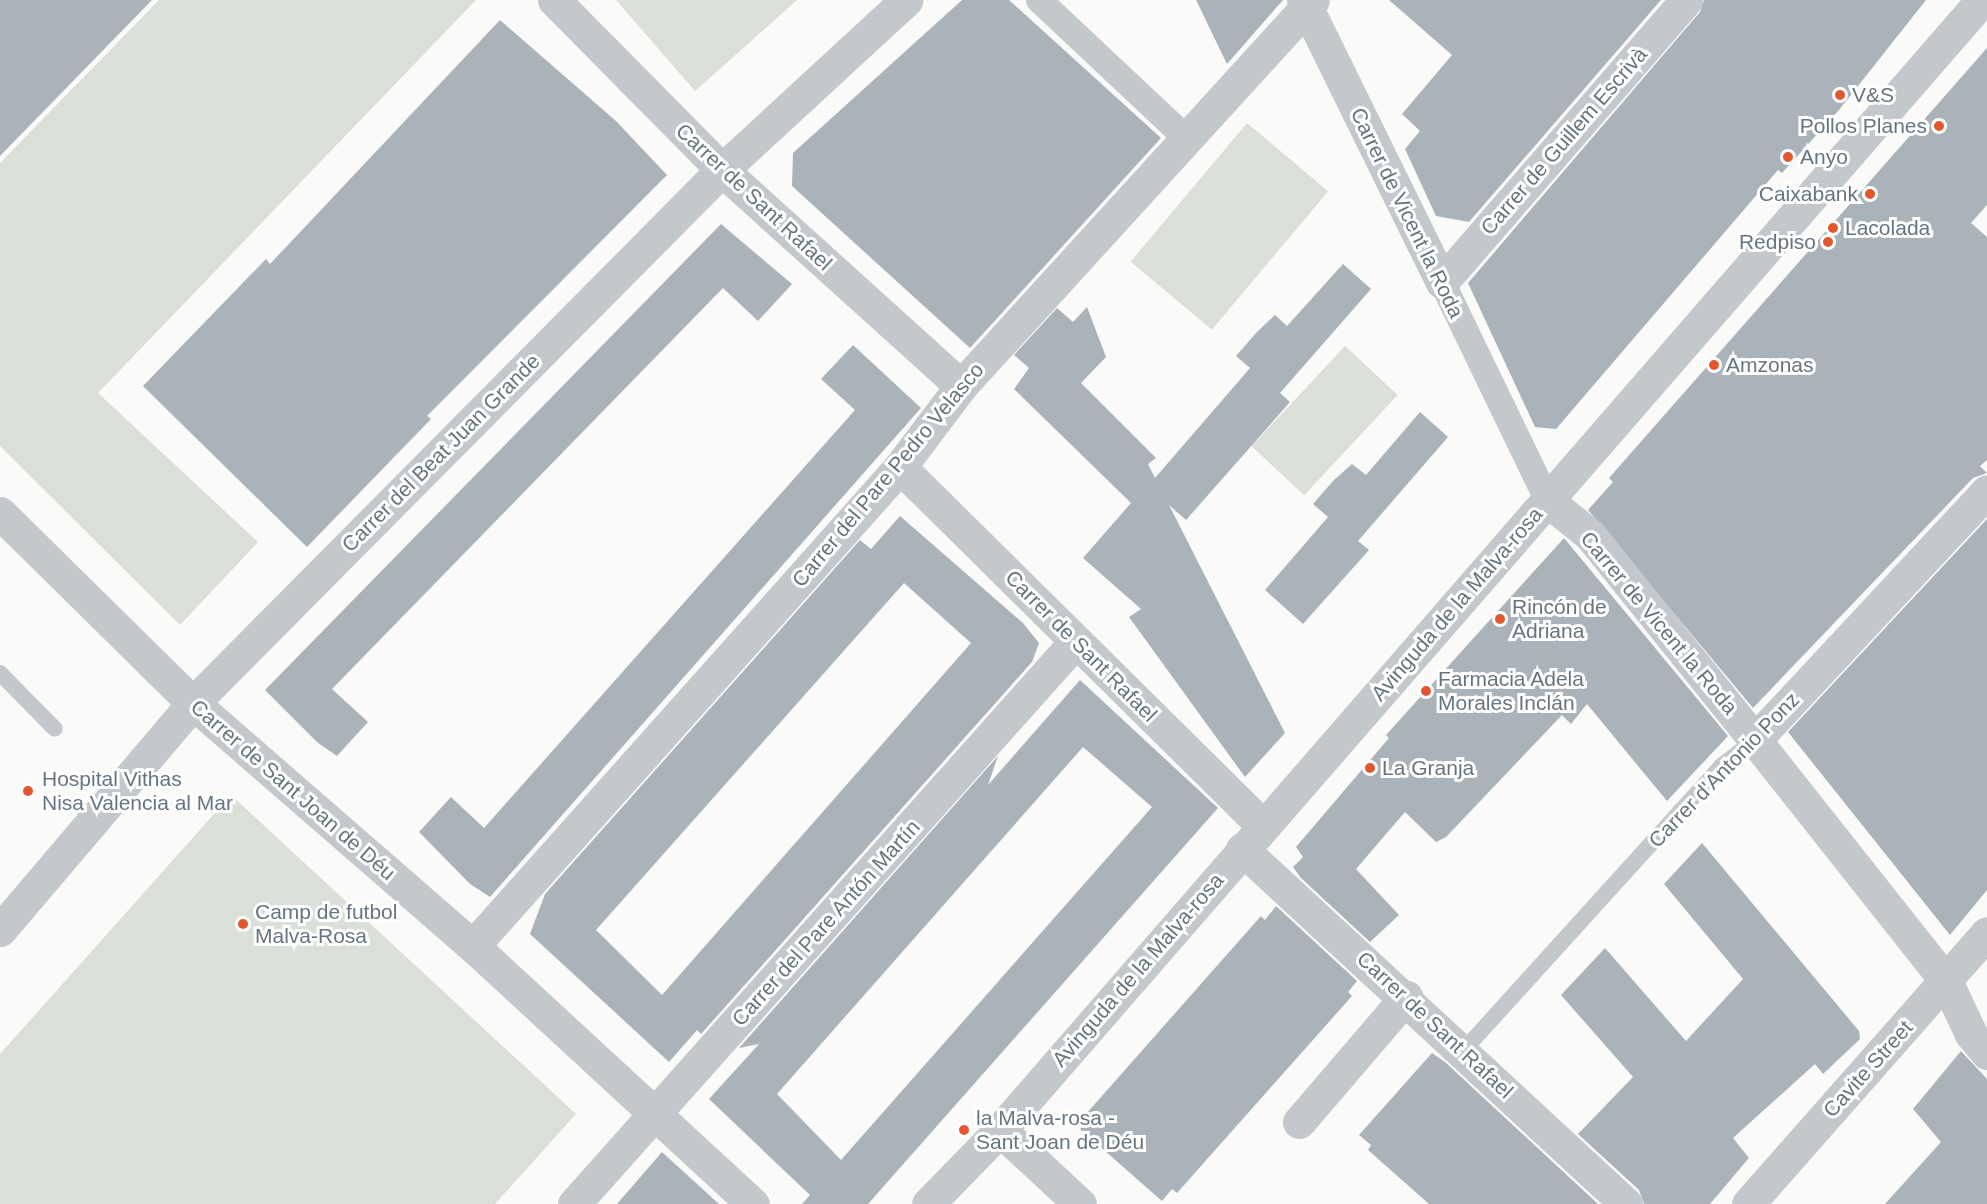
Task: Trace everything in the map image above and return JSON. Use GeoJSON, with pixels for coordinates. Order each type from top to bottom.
{"type":"FeatureCollection","features":[{"type":"Feature","properties":{"kind":"street","name":"Carrer de Sant Rafael"},"geometry":{"type":"LineString","coordinates":[[554,0],[722,170],[961,386]]}},
{"type":"Feature","properties":{"kind":"street","name":"Carrer del Beat Juan Grande"},"geometry":{"type":"LineString","coordinates":[[3,919],[193,703],[722,170],[906,0]]}},
{"type":"Feature","properties":{"kind":"street"},"geometry":{"type":"LineString","coordinates":[[1039,0],[1187,139]]}},
{"type":"Feature","properties":{"kind":"street","name":"Carrer de Guillem Escrivà"},"geometry":{"type":"LineString","coordinates":[[1442,282],[1686,0]]}},
{"type":"Feature","properties":{"kind":"street","name":"Avinguda de la Malva-rosa"},"geometry":{"type":"LineString","coordinates":[[928,1204],[1000,1130],[1252,837],[1548,501],[1982,0]]}},
{"type":"Feature","properties":{"kind":"street","name":"Carrer del Pare Pedro Velasco"},"geometry":{"type":"LineString","coordinates":[[473,946],[900,467],[961,386],[1187,139],[1307,2]]}},
{"type":"Feature","properties":{"kind":"street","name":"Carrer de Vicent la Roda"},"geometry":{"type":"LineString","coordinates":[[1307,2],[1548,501],[1590,535],[1755,740],[1946,981],[1971,1034],[1987,1053]]}},
{"type":"Feature","properties":{"kind":"street","name":"Carrer de Sant Rafael"},"geometry":{"type":"LineString","coordinates":[[900,467],[1076,640],[1252,837],[1406,997],[1626,1204]]}},
{"type":"Feature","properties":{"kind":"street","name":"Carrer d'Antonio Ponz"},"geometry":{"type":"LineString","coordinates":[[1755,740],[1987,491]]}},
{"type":"Feature","properties":{"kind":"street","name":"Carrer de Sant Joan de Déu"},"geometry":{"type":"LineString","coordinates":[[0,513],[193,703],[473,946],[658,1112],[753,1204]]}},
{"type":"Feature","properties":{"kind":"street","name":"Carrer del Pare Antón Martín"},"geometry":{"type":"LineString","coordinates":[[574,1204],[1076,640]]}},
{"type":"Feature","properties":{"kind":"street","name":"Cavite Street"},"geometry":{"type":"LineString","coordinates":[[1748,1204],[1987,933]]}},
{"type":"Feature","properties":{"kind":"street"},"geometry":{"type":"LineString","coordinates":[[1299,1122],[1406,997]]}},
{"type":"Feature","properties":{"kind":"street"},"geometry":{"type":"LineString","coordinates":[[1000,1130],[1080,1204]]}},
{"type":"Feature","properties":{"kind":"lane"},"geometry":{"type":"LineString","coordinates":[[0,673],[55,729]]}},
{"type":"Feature","properties":{"kind":"lane","name":"Carrer d'Antonio Ponz"},"geometry":{"type":"LineString","coordinates":[[1463,1051],[1721,766],[1755,740]]}},
{"type":"Feature","properties":{"kind":"shaded area"},"geometry":{"type":"Polygon","coordinates":[[[159,0],[476,0],[98,393],[258,542],[180,625],[0,446],[0,163],[159,0]]]}},
{"type":"Feature","properties":{"kind":"shaded area"},"geometry":{"type":"Polygon","coordinates":[[[616,0],[797,0],[695,91],[616,0]]]}},
{"type":"Feature","properties":{"kind":"shaded area"},"geometry":{"type":"Polygon","coordinates":[[[1247,123],[1328,191],[1212,330],[1131,262],[1247,123]]]}},
{"type":"Feature","properties":{"kind":"shaded area"},"geometry":{"type":"Polygon","coordinates":[[[1345,346],[1398,395],[1304,495],[1252,446],[1345,346]]]}},
{"type":"Feature","properties":{"kind":"shaded area","name":"Camp de futbol Malva-Rosa"},"geometry":{"type":"Polygon","coordinates":[[[231,795],[576,1114],[495,1204],[0,1204],[0,1054],[231,795]]]}},
{"type":"Feature","properties":{"kind":"building"},"geometry":{"type":"Polygon","coordinates":[[[0,0],[152,0],[0,156],[0,0]]]}},
{"type":"Feature","properties":{"kind":"building"},"geometry":{"type":"Polygon","coordinates":[[[962,0],[1009,0],[1161,138],[970,348],[792,186],[793,153],[962,0]]]}},
{"type":"Feature","properties":{"kind":"building"},"geometry":{"type":"Polygon","coordinates":[[[1196,0],[1283,0],[1227,64],[1196,0]]]}},
{"type":"Feature","properties":{"kind":"building"},"geometry":{"type":"Polygon","coordinates":[[[1389,0],[1661,0],[1469,222],[1436,216],[1405,149],[1420,131],[1402,114],[1452,55],[1389,0]]]}},
{"type":"Feature","properties":{"kind":"building"},"geometry":{"type":"Polygon","coordinates":[[[1704,0],[1926,0],[1839,110],[1782,173],[1778,170],[1556,429],[1535,427],[1468,283],[1700,12],[1704,0]]]}},
{"type":"Feature","properties":{"kind":"building"},"geometry":{"type":"Polygon","coordinates":[[[500,20],[616,121],[667,175],[427,416],[431,419],[307,547],[143,386],[266,259],[270,264],[500,20]]]}},
{"type":"Feature","properties":{"kind":"building"},"geometry":{"type":"Polygon","coordinates":[[[1987,48],[1987,205],[1971,223],[1987,237],[1987,460],[1980,466],[1987,473],[1973,478],[1753,708],[1588,510],[1613,482],[1609,478],[1987,48]]]}},
{"type":"Feature","properties":{"kind":"building"},"geometry":{"type":"Polygon","coordinates":[[[721,224],[792,284],[758,321],[723,288],[332,689],[368,722],[337,756],[318,743],[265,690],[721,224]]]}},
{"type":"Feature","properties":{"kind":"building"},"geometry":{"type":"Polygon","coordinates":[[[1343,264],[1371,289],[1280,393],[1290,402],[1186,520],[1169,505],[1285,733],[1245,777],[1129,617],[1141,609],[1083,558],[1131,503],[1014,389],[1029,368],[1014,355],[1057,308],[1073,322],[1087,307],[1106,357],[1081,383],[1156,458],[1148,464],[1155,478],[1250,368],[1236,356],[1257,332],[1275,315],[1287,326],[1343,264]]]}},
{"type":"Feature","properties":{"kind":"building"},"geometry":{"type":"Polygon","coordinates":[[[853,345],[921,408],[490,897],[470,884],[419,832],[451,797],[484,828],[855,410],[821,379],[853,345]]]}},
{"type":"Feature","properties":{"kind":"building"},"geometry":{"type":"Polygon","coordinates":[[[1420,412],[1448,437],[1358,541],[1369,550],[1303,624],[1265,590],[1328,517],[1313,504],[1352,464],[1366,475],[1420,412]]]}},
{"type":"Feature","properties":{"kind":"building"},"geometry":{"type":"Polygon","coordinates":[[[900,516],[1023,623],[1039,643],[1032,662],[701,1034],[697,1030],[669,1062],[530,934],[545,894],[860,540],[871,549],[900,516]],[[904,583],[596,930],[662,995],[971,643],[904,583]]]}},
{"type":"Feature","properties":{"kind":"building"},"geometry":{"type":"Polygon","coordinates":[[[1987,519],[1987,890],[1950,935],[1788,732],[1987,519]]]}},
{"type":"Feature","properties":{"kind":"building"},"geometry":{"type":"Polygon","coordinates":[[[1564,538],[1728,736],[1667,801],[1587,704],[1571,724],[1562,715],[1446,837],[1436,842],[1405,812],[1356,869],[1399,915],[1370,942],[1301,878],[1293,867],[1303,857],[1296,847],[1389,738],[1386,735],[1564,538]]]}},
{"type":"Feature","properties":{"kind":"building"},"geometry":{"type":"Polygon","coordinates":[[[1080,680],[1218,808],[868,1204],[802,1204],[810,1195],[709,1099],[759,1044],[739,1048],[998,756],[988,785],[1080,680]],[[1083,747],[777,1094],[841,1160],[1152,807],[1083,747]]]}},
{"type":"Feature","properties":{"kind":"building"},"geometry":{"type":"Polygon","coordinates":[[[1702,843],[1859,1031],[1860,1039],[1823,1074],[1815,1064],[1733,1138],[1749,1158],[1710,1204],[1644,1204],[1639,1190],[1578,1134],[1633,1077],[1561,995],[1605,948],[1686,1041],[1743,979],[1664,884],[1702,843]]]}},
{"type":"Feature","properties":{"kind":"building"},"geometry":{"type":"Polygon","coordinates":[[[1276,906],[1357,981],[1348,992],[1352,996],[1177,1193],[1172,1189],[1162,1201],[1080,1129],[1090,1117],[1086,1114],[1261,916],[1265,920],[1276,906]]]}},
{"type":"Feature","properties":{"kind":"building"},"geometry":{"type":"Polygon","coordinates":[[[1961,1051],[1987,1079],[1987,1204],[1885,1204],[1941,1142],[1913,1109],[1961,1051]]]}},
{"type":"Feature","properties":{"kind":"building"},"geometry":{"type":"Polygon","coordinates":[[[1432,1053],[1445,1062],[1598,1204],[1429,1204],[1368,1150],[1371,1145],[1359,1135],[1432,1053]]]}},
{"type":"Feature","properties":{"kind":"building"},"geometry":{"type":"Polygon","coordinates":[[[662,1152],[719,1204],[617,1204],[662,1152]]]}},
{"type":"Feature","properties":{"kind":"place","name":"V&S"},"geometry":{"type":"Point","coordinates":[1840,95]}},
{"type":"Feature","properties":{"kind":"place","name":"Pollos Planes"},"geometry":{"type":"Point","coordinates":[1939,126]}},
{"type":"Feature","properties":{"kind":"place","name":"Anyo"},"geometry":{"type":"Point","coordinates":[1788,157]}},
{"type":"Feature","properties":{"kind":"place","name":"Caixabank"},"geometry":{"type":"Point","coordinates":[1870,194]}},
{"type":"Feature","properties":{"kind":"place","name":"Lacolada"},"geometry":{"type":"Point","coordinates":[1833,228]}},
{"type":"Feature","properties":{"kind":"place","name":"Redpiso"},"geometry":{"type":"Point","coordinates":[1828,242]}},
{"type":"Feature","properties":{"kind":"place","name":"Amzonas"},"geometry":{"type":"Point","coordinates":[1714,365]}},
{"type":"Feature","properties":{"kind":"place","name":"Rincón de Adriana"},"geometry":{"type":"Point","coordinates":[1500,619]}},
{"type":"Feature","properties":{"kind":"place","name":"Farmacia Adela Morales Inclán"},"geometry":{"type":"Point","coordinates":[1426,691]}},
{"type":"Feature","properties":{"kind":"place","name":"La Granja"},"geometry":{"type":"Point","coordinates":[1370,768]}},
{"type":"Feature","properties":{"kind":"place","name":"Hospital Vithas Nisa Valencia al Mar"},"geometry":{"type":"Point","coordinates":[28,791]}},
{"type":"Feature","properties":{"kind":"place","name":"Camp de futbol Malva-Rosa"},"geometry":{"type":"Point","coordinates":[243,924]}},
{"type":"Feature","properties":{"kind":"place","name":"la Malva-rosa - Sant Joan de Déu"},"geometry":{"type":"Point","coordinates":[964,1130]}}]}
